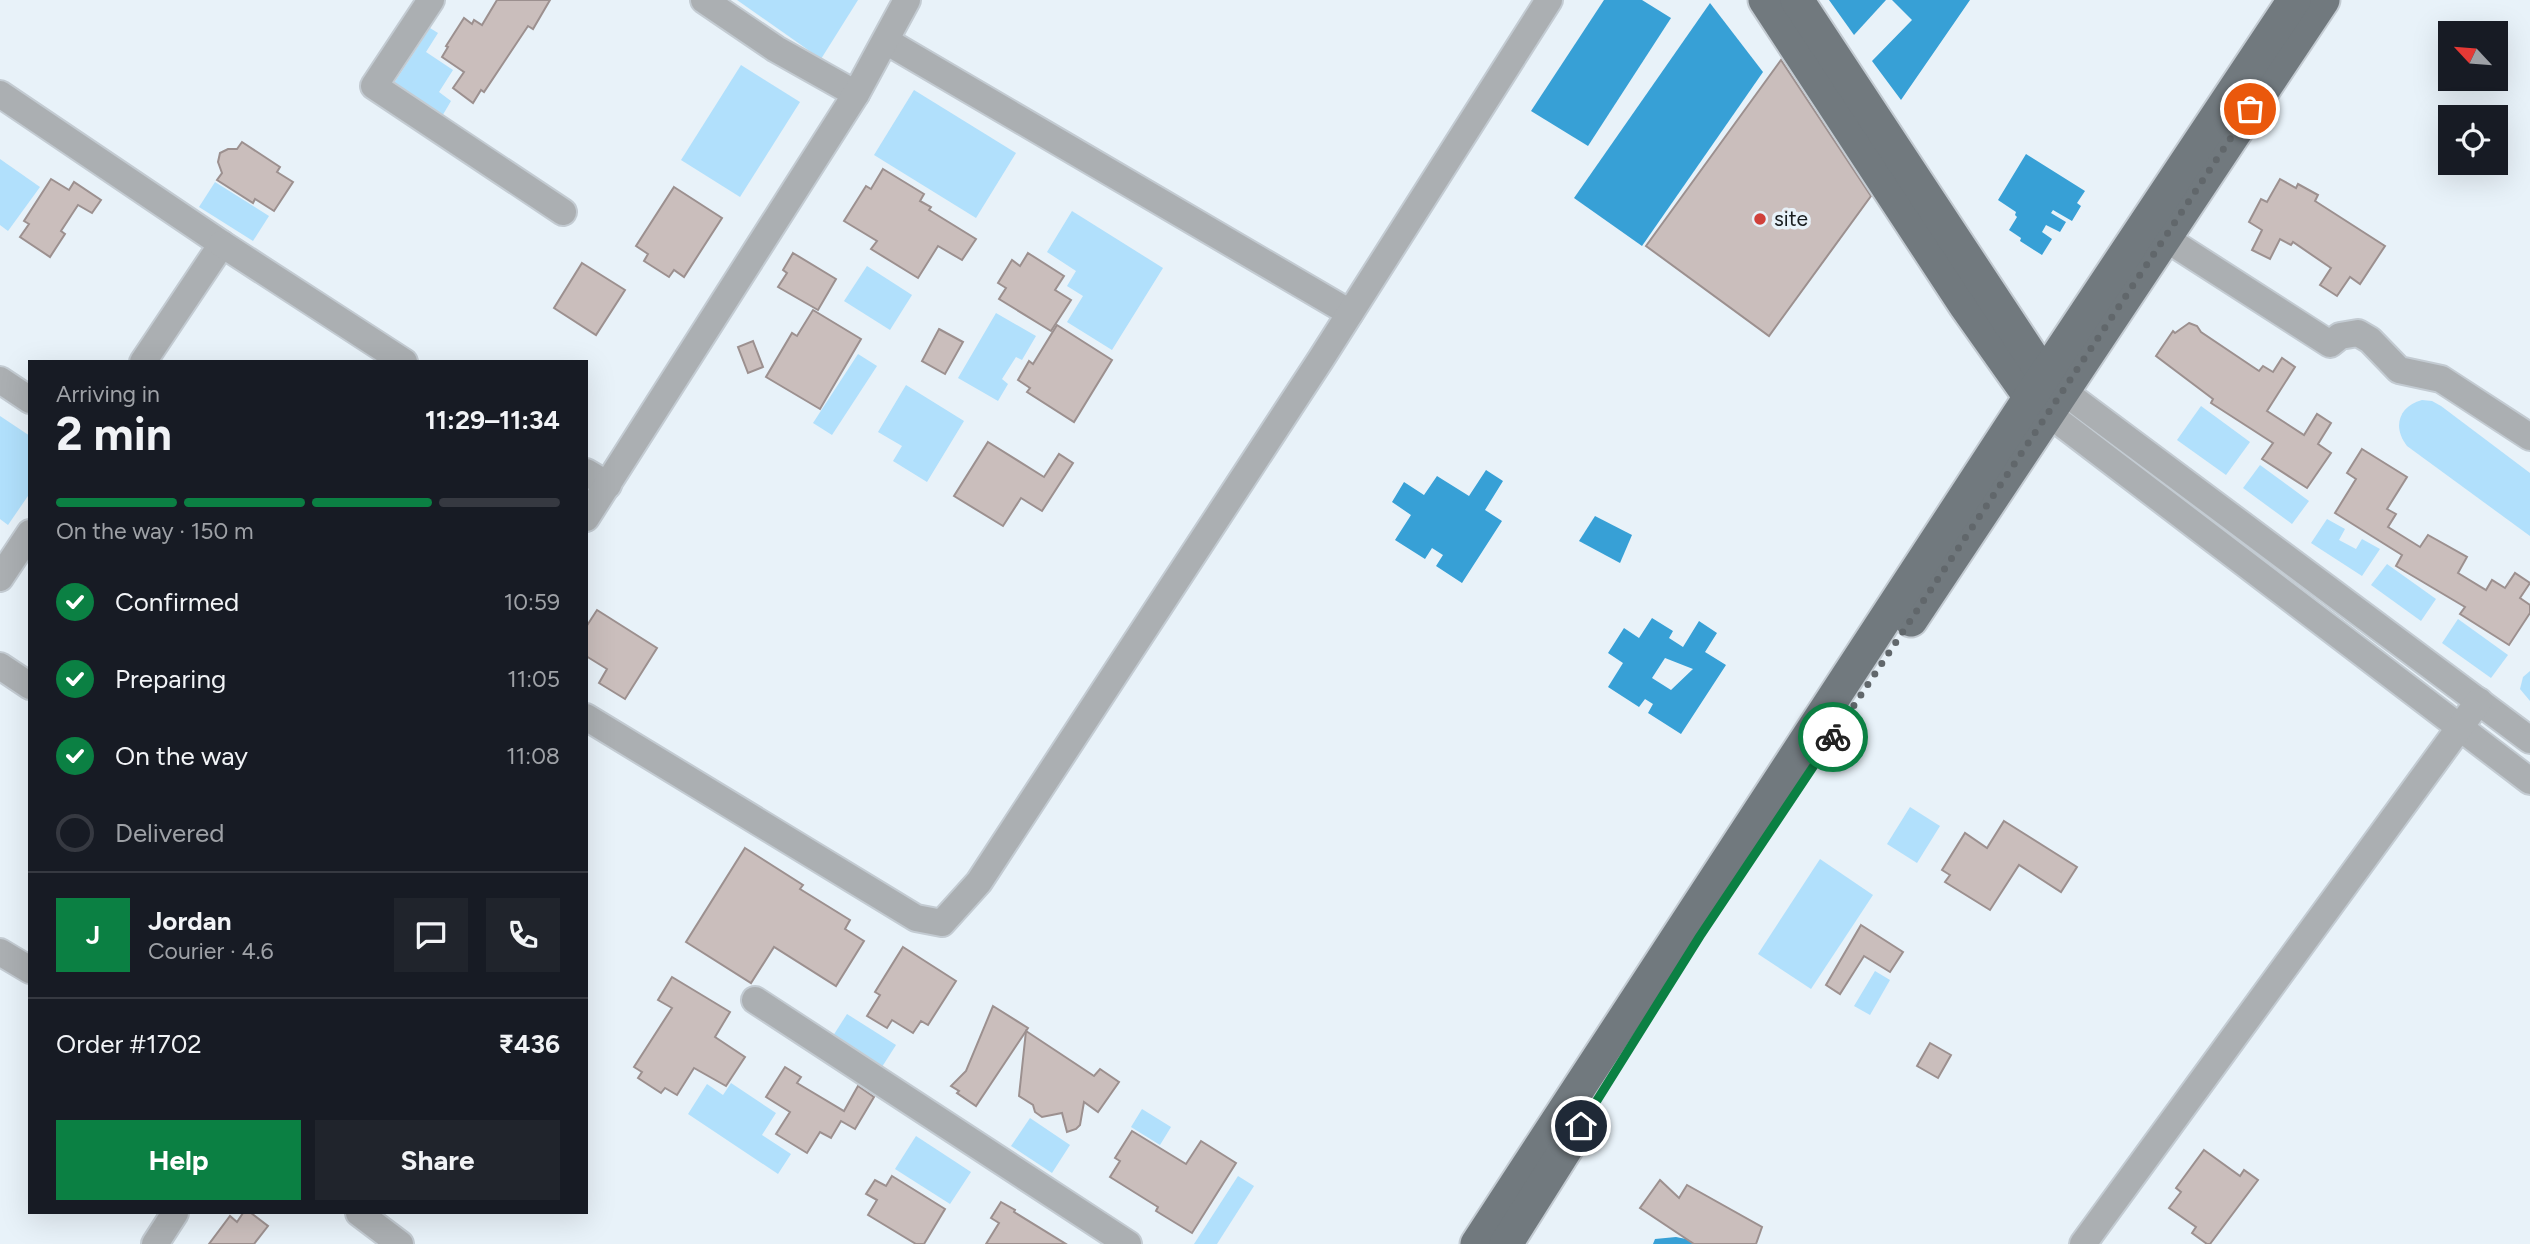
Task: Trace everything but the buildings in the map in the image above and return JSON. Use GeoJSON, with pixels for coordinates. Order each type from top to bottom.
{"type":"FeatureCollection","features":[{"type":"Feature","properties":{"kind":"main road"},"geometry":{"type":"LineString","coordinates":[[1765,0],[1965,305],[2047,394]]}},
{"type":"Feature","properties":{"kind":"main road"},"geometry":{"type":"LineString","coordinates":[[1797,0],[2036,363],[2047,394]]}},
{"type":"Feature","properties":{"kind":"main road"},"geometry":{"type":"LineString","coordinates":[[1506,1244],[2047,394],[2294,0]]}},
{"type":"Feature","properties":{"kind":"main road"},"geometry":{"type":"LineString","coordinates":[[1477,1244],[2047,394],[2165,238],[2323,0]]}},
{"type":"Feature","properties":{"kind":"street"},"geometry":{"type":"LineString","coordinates":[[431,0],[374,86],[563,212]]}},
{"type":"Feature","properties":{"kind":"street"},"geometry":{"type":"LineString","coordinates":[[705,0],[775,49],[856,94]]}},
{"type":"Feature","properties":{"kind":"street"},"geometry":{"type":"LineString","coordinates":[[588,512],[597,479],[856,94],[907,0]]}},
{"type":"Feature","properties":{"kind":"street"},"geometry":{"type":"LineString","coordinates":[[588,718],[916,918],[942,923],[979,882],[1350,313],[1549,0]]}},
{"type":"Feature","properties":{"kind":"street"},"geometry":{"type":"LineString","coordinates":[[886,41],[1350,313]]}},
{"type":"Feature","properties":{"kind":"street"},"geometry":{"type":"LineString","coordinates":[[0,94],[222,244],[401,360]]}},
{"type":"Feature","properties":{"kind":"street"},"geometry":{"type":"LineString","coordinates":[[2165,238],[2330,344],[2340,336],[2358,333],[2370,340],[2399,370],[2441,379],[2530,436]]}},
{"type":"Feature","properties":{"kind":"street"},"geometry":{"type":"LineString","coordinates":[[145,360],[222,244]]}},
{"type":"Feature","properties":{"kind":"street"},"geometry":{"type":"LineString","coordinates":[[0,380],[28,399]]}},
{"type":"Feature","properties":{"kind":"street"},"geometry":{"type":"LineString","coordinates":[[2047,394],[2530,740]]}},
{"type":"Feature","properties":{"kind":"street"},"geometry":{"type":"LineString","coordinates":[[2047,394],[2530,781]]}},
{"type":"Feature","properties":{"kind":"street"},"geometry":{"type":"LineString","coordinates":[[0,578],[28,536]]}},
{"type":"Feature","properties":{"kind":"street"},"geometry":{"type":"LineString","coordinates":[[0,666],[28,685]]}},
{"type":"Feature","properties":{"kind":"street"},"geometry":{"type":"LineString","coordinates":[[2083,1244],[2479,701]]}},
{"type":"Feature","properties":{"kind":"street"},"geometry":{"type":"LineString","coordinates":[[0,952],[28,969]]}},
{"type":"Feature","properties":{"kind":"street"},"geometry":{"type":"LineString","coordinates":[[755,1000],[1128,1244]]}},
{"type":"Feature","properties":{"kind":"street"},"geometry":{"type":"LineString","coordinates":[[156,1244],[174,1214]]}},
{"type":"Feature","properties":{"kind":"street"},"geometry":{"type":"LineString","coordinates":[[360,1214],[400,1244]]}},
{"type":"Feature","properties":{"kind":"shaded area"},"geometry":{"type":"Polygon","coordinates":[[[737,0],[858,0],[821,59],[737,0]]]}},
{"type":"Feature","properties":{"kind":"shaded area"},"geometry":{"type":"Polygon","coordinates":[[[430,28],[438,33],[426,52],[453,70],[439,92],[451,101],[441,118],[392,86],[430,28]]]}},
{"type":"Feature","properties":{"kind":"shaded area"},"geometry":{"type":"Polygon","coordinates":[[[741,65],[800,102],[740,197],[681,160],[741,65]]]}},
{"type":"Feature","properties":{"kind":"shaded area"},"geometry":{"type":"Polygon","coordinates":[[[914,90],[1016,153],[976,218],[874,155],[914,90]]]}},
{"type":"Feature","properties":{"kind":"shaded area"},"geometry":{"type":"Polygon","coordinates":[[[0,159],[40,187],[8,231],[0,225],[0,159]]]}},
{"type":"Feature","properties":{"kind":"shaded area"},"geometry":{"type":"Polygon","coordinates":[[[215,182],[269,216],[253,241],[199,207],[215,182]]]}},
{"type":"Feature","properties":{"kind":"shaded area"},"geometry":{"type":"Polygon","coordinates":[[[1072,211],[1163,268],[1112,350],[1067,322],[1083,296],[1067,286],[1076,271],[1047,252],[1072,211]]]}},
{"type":"Feature","properties":{"kind":"shaded area"},"geometry":{"type":"Polygon","coordinates":[[[867,266],[912,295],[890,330],[844,301],[867,266]]]}},
{"type":"Feature","properties":{"kind":"shaded area"},"geometry":{"type":"Polygon","coordinates":[[[996,313],[1036,336],[1022,360],[1016,357],[1002,379],[1008,384],[998,401],[958,378],[996,313]]]}},
{"type":"Feature","properties":{"kind":"shaded area"},"geometry":{"type":"Polygon","coordinates":[[[858,354],[877,366],[832,435],[813,423],[858,354]]]}},
{"type":"Feature","properties":{"kind":"shaded area"},"geometry":{"type":"Polygon","coordinates":[[[906,385],[964,421],[927,482],[893,461],[902,446],[878,432],[906,385]]]}},
{"type":"Feature","properties":{"kind":"shaded area"},"geometry":{"type":"Polygon","coordinates":[[[2422,400],[2441,406],[2530,473],[2530,536],[2407,446],[2400,432],[2400,418],[2408,407],[2422,400]]]}},
{"type":"Feature","properties":{"kind":"shaded area"},"geometry":{"type":"Polygon","coordinates":[[[2201,406],[2250,442],[2226,475],[2177,440],[2201,406]]]}},
{"type":"Feature","properties":{"kind":"shaded area"},"geometry":{"type":"Polygon","coordinates":[[[0,416],[28,435],[28,496],[8,525],[0,519],[0,416]]]}},
{"type":"Feature","properties":{"kind":"shaded area"},"geometry":{"type":"Polygon","coordinates":[[[2260,465],[2309,501],[2292,524],[2243,488],[2260,465]]]}},
{"type":"Feature","properties":{"kind":"shaded area"},"geometry":{"type":"Polygon","coordinates":[[[2327,519],[2345,529],[2339,540],[2356,549],[2362,539],[2380,549],[2362,576],[2311,543],[2327,519]]]}},
{"type":"Feature","properties":{"kind":"shaded area"},"geometry":{"type":"Polygon","coordinates":[[[2387,564],[2436,599],[2421,621],[2371,585],[2387,564]]]}},
{"type":"Feature","properties":{"kind":"shaded area"},"geometry":{"type":"Polygon","coordinates":[[[2458,619],[2508,655],[2491,678],[2442,643],[2458,619]]]}},
{"type":"Feature","properties":{"kind":"shaded area"},"geometry":{"type":"Polygon","coordinates":[[[2530,671],[2530,701],[2520,689],[2523,677],[2530,671]]]}},
{"type":"Feature","properties":{"kind":"shaded area"},"geometry":{"type":"Polygon","coordinates":[[[1910,807],[1940,826],[1917,863],[1887,844],[1910,807]]]}},
{"type":"Feature","properties":{"kind":"shaded area"},"geometry":{"type":"Polygon","coordinates":[[[1820,859],[1873,895],[1811,989],[1758,954],[1820,859]]]}},
{"type":"Feature","properties":{"kind":"shaded area"},"geometry":{"type":"Polygon","coordinates":[[[1875,971],[1890,980],[1870,1015],[1854,1006],[1875,971]]]}},
{"type":"Feature","properties":{"kind":"shaded area"},"geometry":{"type":"Polygon","coordinates":[[[847,1014],[896,1045],[880,1070],[831,1039],[847,1014]]]}},
{"type":"Feature","properties":{"kind":"shaded area"},"geometry":{"type":"Polygon","coordinates":[[[731,1083],[776,1113],[762,1135],[791,1154],[778,1174],[688,1114],[707,1084],[723,1095],[731,1083]]]}},
{"type":"Feature","properties":{"kind":"shaded area"},"geometry":{"type":"Polygon","coordinates":[[[1142,1109],[1171,1127],[1160,1145],[1131,1127],[1142,1109]]]}},
{"type":"Feature","properties":{"kind":"shaded area"},"geometry":{"type":"Polygon","coordinates":[[[1030,1118],[1070,1145],[1052,1173],[1011,1146],[1030,1118]]]}},
{"type":"Feature","properties":{"kind":"shaded area"},"geometry":{"type":"Polygon","coordinates":[[[916,1136],[971,1172],[950,1204],[895,1169],[916,1136]]]}},
{"type":"Feature","properties":{"kind":"shaded area"},"geometry":{"type":"Polygon","coordinates":[[[1238,1176],[1254,1186],[1217,1244],[1194,1244],[1238,1176]]]}},
{"type":"Feature","properties":{"kind":"water"},"geometry":{"type":"Polygon","coordinates":[[[1604,0],[1642,0],[1671,18],[1588,146],[1531,111],[1604,0]]]}},
{"type":"Feature","properties":{"kind":"water"},"geometry":{"type":"Polygon","coordinates":[[[1829,0],[1886,0],[1854,35],[1829,0]]]}},
{"type":"Feature","properties":{"kind":"water"},"geometry":{"type":"Polygon","coordinates":[[[1892,0],[1970,0],[1901,100],[1872,61],[1912,20],[1892,0]]]}},
{"type":"Feature","properties":{"kind":"water"},"geometry":{"type":"Polygon","coordinates":[[[1710,3],[1763,72],[1642,246],[1574,198],[1710,3]]]}},
{"type":"Feature","properties":{"kind":"water"},"geometry":{"type":"Polygon","coordinates":[[[2026,154],[2085,191],[2077,203],[2081,206],[2072,221],[2053,210],[2051,213],[2066,222],[2060,232],[2046,225],[2042,232],[2052,239],[2042,255],[2020,241],[2021,238],[2009,230],[2017,217],[2016,212],[1998,200],[2026,154]]]}},
{"type":"Feature","properties":{"kind":"water"},"geometry":{"type":"Polygon","coordinates":[[[1486,470],[1503,481],[1485,510],[1502,521],[1462,583],[1436,566],[1443,555],[1432,548],[1425,559],[1395,540],[1411,515],[1392,502],[1404,482],[1424,495],[1437,476],[1469,496],[1486,470]]]}},
{"type":"Feature","properties":{"kind":"water"},"geometry":{"type":"Polygon","coordinates":[[[1595,516],[1632,535],[1620,563],[1579,541],[1595,516]]]}},
{"type":"Feature","properties":{"kind":"water"},"geometry":{"type":"Polygon","coordinates":[[[1652,618],[1673,631],[1669,638],[1683,647],[1699,621],[1717,633],[1705,652],[1726,665],[1681,734],[1648,713],[1653,704],[1645,699],[1639,707],[1608,687],[1623,663],[1608,653],[1624,628],[1639,638],[1652,618]],[[1665,658],[1652,678],[1671,690],[1693,669],[1665,658]]]}},
{"type":"Feature","properties":{"kind":"water"},"geometry":{"type":"Polygon","coordinates":[[[1676,1237],[1693,1244],[1653,1244],[1655,1239],[1676,1237]]]}},
{"type":"Feature","properties":{"kind":"way so far"},"geometry":{"type":"LineString","coordinates":[[1833,737],[2250,109]]}},
{"type":"Feature","properties":{"kind":"place","name":"site"},"geometry":{"type":"Point","coordinates":[1760,219]}},
{"type":"Feature","properties":{"kind":"route"},"geometry":{"type":"LineString","coordinates":[[1581,1126],[1700,936],[1833,737]]}}]}
